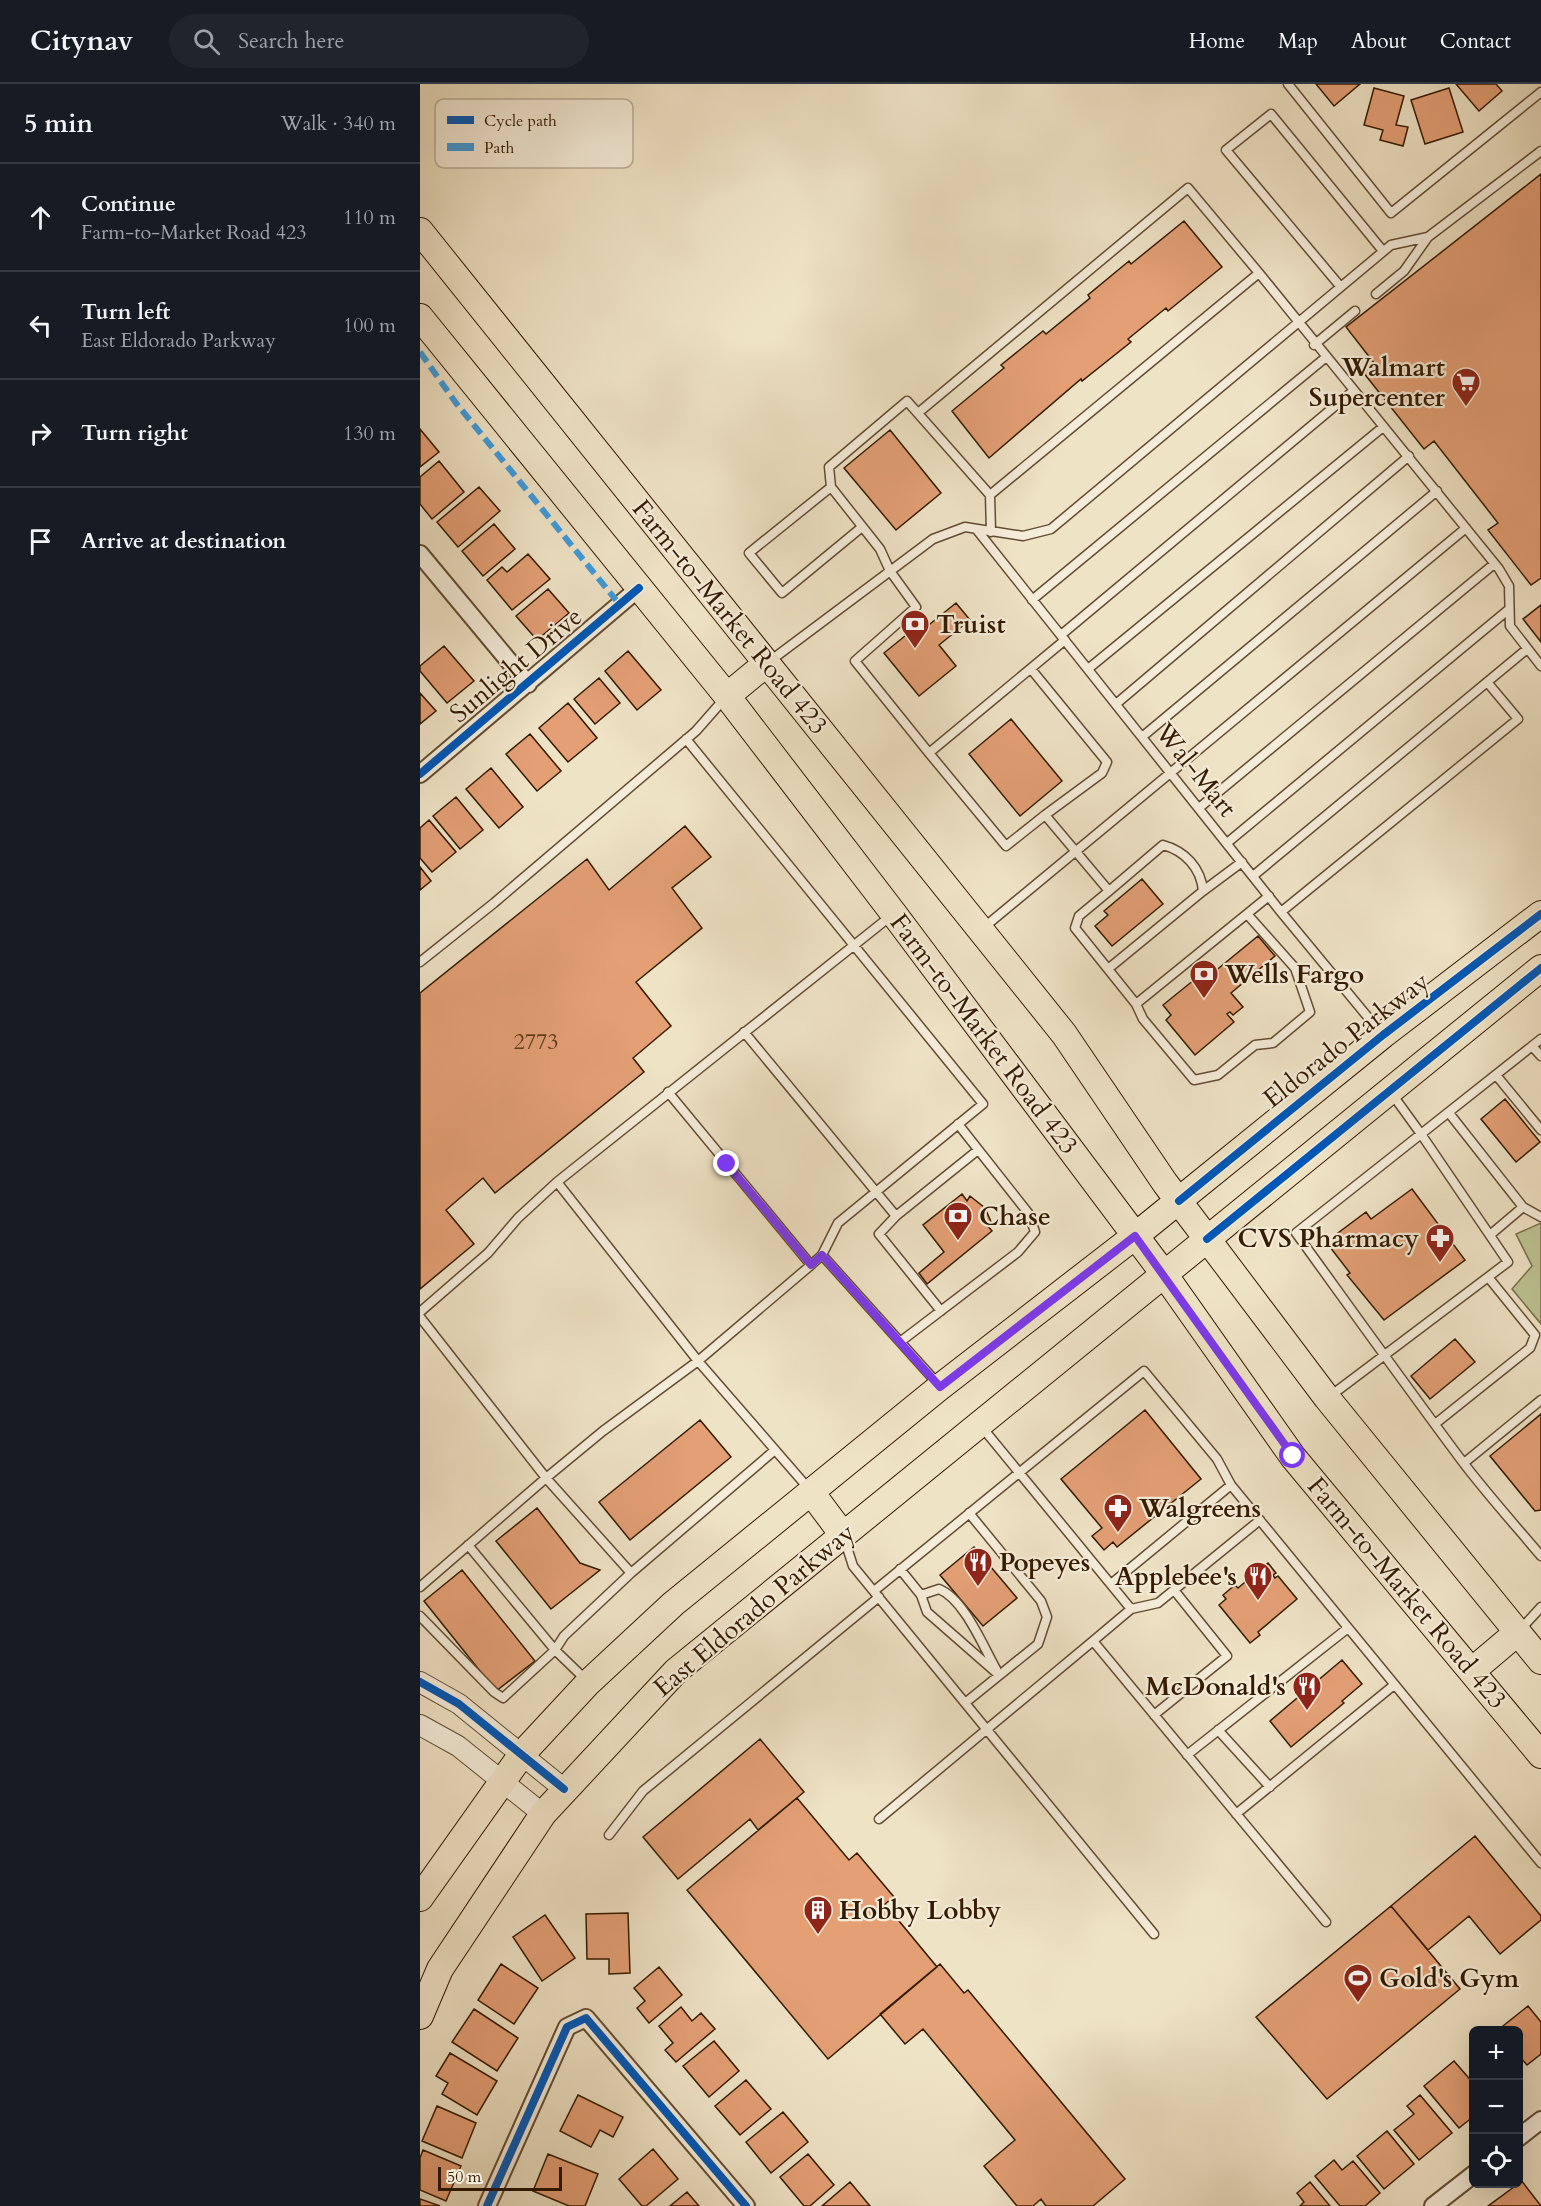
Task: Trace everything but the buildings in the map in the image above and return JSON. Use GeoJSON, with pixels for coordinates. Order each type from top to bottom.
{"type":"FeatureCollection","features":[{"type":"Feature","properties":{"kind":"main road","name":"Farm-to-Market Road 423"},"geometry":{"type":"LineString","coordinates":[[420,231],[1064,1034],[1179,1201],[1327,1398],[1541,1662]]}},
{"type":"Feature","properties":{"kind":"main road","name":"Farm-to-Market Road 423"},"geometry":{"type":"LineString","coordinates":[[420,317],[727,696],[1164,1274],[1293,1456],[1473,1670],[1541,1755]]}},
{"type":"Feature","properties":{"kind":"main road"},"geometry":{"type":"LineString","coordinates":[[727,696],[767,663]]}},
{"type":"Feature","properties":{"kind":"main road","name":"Eldorado Parkway"},"geometry":{"type":"LineString","coordinates":[[1135,1236],[1383,1035],[1541,914]]}},
{"type":"Feature","properties":{"kind":"main road"},"geometry":{"type":"LineString","coordinates":[[1164,1274],[1541,968]]}},
{"type":"Feature","properties":{"kind":"main road","name":"East Eldorado Parkway"},"geometry":{"type":"LineString","coordinates":[[420,1898],[522,1754],[588,1683],[673,1604],[940,1387],[1135,1236]]}},
{"type":"Feature","properties":{"kind":"main road","name":"East Eldorado Parkway"},"geometry":{"type":"LineString","coordinates":[[420,2016],[440,1969],[543,1814],[676,1671],[1164,1274]]}},
{"type":"Feature","properties":{"kind":"main road"},"geometry":{"type":"LineString","coordinates":[[811,1492],[843,1535]]}},
{"type":"Feature","properties":{"kind":"main road"},"geometry":{"type":"LineString","coordinates":[[1473,1670],[1518,1632]]}},
{"type":"Feature","properties":{"kind":"street"},"geometry":{"type":"LineString","coordinates":[[420,554],[528,684]]}},
{"type":"Feature","properties":{"kind":"street","name":"Sunlight Drive"},"geometry":{"type":"LineString","coordinates":[[420,774],[639,588]]}},
{"type":"Feature","properties":{"kind":"street"},"geometry":{"type":"LineString","coordinates":[[420,1682],[459,1704],[564,1789]]}},
{"type":"Feature","properties":{"kind":"street"},"geometry":{"type":"LineString","coordinates":[[420,1725],[458,1746],[500,1782],[543,1814]]}},
{"type":"Feature","properties":{"kind":"street"},"geometry":{"type":"LineString","coordinates":[[487,2206],[567,2027],[586,2018],[746,2206]]}},
{"type":"Feature","properties":{"kind":"street"},"geometry":{"type":"LineString","coordinates":[[1523,2134],[1541,2120]]}},
{"type":"Feature","properties":{"kind":"street"},"geometry":{"type":"LineString","coordinates":[[1433,2206],[1469,2177]]}},
{"type":"Feature","properties":{"kind":"lane"},"geometry":{"type":"LineString","coordinates":[[1288,84],[1390,213],[1541,92]]}},
{"type":"Feature","properties":{"kind":"lane"},"geometry":{"type":"LineString","coordinates":[[1340,286],[1226,150],[1271,114],[1383,251]]}},
{"type":"Feature","properties":{"kind":"lane"},"geometry":{"type":"LineString","coordinates":[[1376,294],[1404,271],[1428,237],[1541,151]]}},
{"type":"Feature","properties":{"kind":"lane"},"geometry":{"type":"LineString","coordinates":[[918,413],[1188,188],[1314,345],[1409,456],[1494,564],[1509,586],[1508,610],[1514,634],[1541,666]]}},
{"type":"Feature","properties":{"kind":"lane"},"geometry":{"type":"LineString","coordinates":[[767,663],[933,539],[965,527],[1023,536],[1051,529],[1390,245],[1428,237]]}},
{"type":"Feature","properties":{"kind":"lane"},"geometry":{"type":"LineString","coordinates":[[990,495],[1258,273]]}},
{"type":"Feature","properties":{"kind":"lane"},"geometry":{"type":"LineString","coordinates":[[1314,345],[1355,311]]}},
{"type":"Feature","properties":{"kind":"lane"},"geometry":{"type":"LineString","coordinates":[[1032,600],[1325,358]]}},
{"type":"Feature","properties":{"kind":"lane"},"geometry":{"type":"LineString","coordinates":[[929,753],[1031,669],[1063,638],[1353,391]]}},
{"type":"Feature","properties":{"kind":"lane"},"geometry":{"type":"LineString","coordinates":[[991,532],[990,495],[907,401],[829,467],[831,487],[880,549],[890,571],[916,607],[855,661],[1006,846],[1102,773],[1107,762],[1031,669]]}},
{"type":"Feature","properties":{"kind":"lane"},"geometry":{"type":"LineString","coordinates":[[1088,669],[1383,426]]}},
{"type":"Feature","properties":{"kind":"lane"},"geometry":{"type":"LineString","coordinates":[[1116,704],[1409,456]]}},
{"type":"Feature","properties":{"kind":"lane"},"geometry":{"type":"LineString","coordinates":[[831,487],[749,553],[782,593],[862,527]]}},
{"type":"Feature","properties":{"kind":"lane"},"geometry":{"type":"LineString","coordinates":[[1142,737],[1437,491]]}},
{"type":"Feature","properties":{"kind":"lane"},"geometry":{"type":"LineString","coordinates":[[981,929],[1466,528]]}},
{"type":"Feature","properties":{"kind":"lane","name":"Wal-Mart"},"geometry":{"type":"LineString","coordinates":[[976,530],[1281,912],[1383,1035]]}},
{"type":"Feature","properties":{"kind":"lane"},"geometry":{"type":"LineString","coordinates":[[1199,808],[1494,564]]}},
{"type":"Feature","properties":{"kind":"lane"},"geometry":{"type":"LineString","coordinates":[[1227,843],[1508,610]]}},
{"type":"Feature","properties":{"kind":"lane"},"geometry":{"type":"LineString","coordinates":[[1252,876],[1527,649]]}},
{"type":"Feature","properties":{"kind":"lane"},"geometry":{"type":"LineString","coordinates":[[1281,912],[1518,719],[1487,682]]}},
{"type":"Feature","properties":{"kind":"lane"},"geometry":{"type":"LineString","coordinates":[[420,962],[494,903],[686,739],[727,696]]}},
{"type":"Feature","properties":{"kind":"lane"},"geometry":{"type":"LineString","coordinates":[[420,1587],[603,1431],[698,1361],[811,1265],[822,1255],[838,1223],[983,1104],[686,739]]}},
{"type":"Feature","properties":{"kind":"lane"},"geometry":{"type":"LineString","coordinates":[[1045,815],[1109,891]]}},
{"type":"Feature","properties":{"kind":"lane"},"geometry":{"type":"LineString","coordinates":[[1203,891],[1201,875],[1179,849],[1163,845],[1079,916],[1075,928],[1136,1004],[1143,1019],[1194,1080],[1218,1075],[1255,1045],[1273,1043],[1310,1012],[1295,968],[1247,914]]}},
{"type":"Feature","properties":{"kind":"lane"},"geometry":{"type":"LineString","coordinates":[[1108,969],[1242,862]]}},
{"type":"Feature","properties":{"kind":"lane"},"geometry":{"type":"LineString","coordinates":[[1136,1004],[1269,896]]}},
{"type":"Feature","properties":{"kind":"lane"},"geometry":{"type":"LineString","coordinates":[[420,1312],[488,1253],[518,1218],[557,1182],[894,914]]}},
{"type":"Feature","properties":{"kind":"lane"},"geometry":{"type":"LineString","coordinates":[[744,1032],[896,1216]]}},
{"type":"Feature","properties":{"kind":"lane"},"geometry":{"type":"LineString","coordinates":[[1541,1039],[1296,1233],[1464,1463],[1541,1556]]}},
{"type":"Feature","properties":{"kind":"lane"},"geometry":{"type":"LineString","coordinates":[[1532,1046],[1541,1056]]}},
{"type":"Feature","properties":{"kind":"lane"},"geometry":{"type":"LineString","coordinates":[[1496,1075],[1541,1130]]}},
{"type":"Feature","properties":{"kind":"lane"},"geometry":{"type":"LineString","coordinates":[[1327,1398],[1508,1262],[1390,1091]]}},
{"type":"Feature","properties":{"kind":"lane"},"geometry":{"type":"LineString","coordinates":[[668,1092],[811,1265]]}},
{"type":"Feature","properties":{"kind":"lane"},"geometry":{"type":"LineString","coordinates":[[1449,1113],[1523,1208],[1541,1217]]}},
{"type":"Feature","properties":{"kind":"lane"},"geometry":{"type":"LineString","coordinates":[[900,1342],[1018,1252],[1035,1232],[1029,1214],[958,1124]]}},
{"type":"Feature","properties":{"kind":"lane"},"geometry":{"type":"LineString","coordinates":[[941,1311],[879,1234],[896,1216],[978,1150]]}},
{"type":"Feature","properties":{"kind":"lane"},"geometry":{"type":"LineString","coordinates":[[557,1182],[698,1361],[811,1492]]}},
{"type":"Feature","properties":{"kind":"lane"},"geometry":{"type":"LineString","coordinates":[[1490,1235],[1523,1208]]}},
{"type":"Feature","properties":{"kind":"lane"},"geometry":{"type":"LineString","coordinates":[[822,1255],[940,1387]]}},
{"type":"Feature","properties":{"kind":"lane"},"geometry":{"type":"LineString","coordinates":[[1435,1424],[1530,1348],[1535,1335],[1488,1277]]}},
{"type":"Feature","properties":{"kind":"lane"},"geometry":{"type":"LineString","coordinates":[[420,1317],[546,1478],[631,1573]]}},
{"type":"Feature","properties":{"kind":"lane"},"geometry":{"type":"LineString","coordinates":[[609,1835],[643,1791],[876,1594],[900,1569],[1144,1371],[1217,1459],[1231,1485],[1541,1863]]}},
{"type":"Feature","properties":{"kind":"lane"},"geometry":{"type":"LineString","coordinates":[[1464,1463],[1541,1400]]}},
{"type":"Feature","properties":{"kind":"lane"},"geometry":{"type":"LineString","coordinates":[[980,1424],[1131,1609]]}},
{"type":"Feature","properties":{"kind":"lane"},"geometry":{"type":"LineString","coordinates":[[420,1616],[494,1692],[503,1698],[555,1650],[564,1636],[631,1573],[775,1450]]}},
{"type":"Feature","properties":{"kind":"lane"},"geometry":{"type":"LineString","coordinates":[[1111,1584],[1231,1485]]}},
{"type":"Feature","properties":{"kind":"lane"},"geometry":{"type":"LineString","coordinates":[[965,1703],[1038,1644],[1047,1617],[1041,1601],[969,1514]]}},
{"type":"Feature","properties":{"kind":"lane"},"geometry":{"type":"LineString","coordinates":[[879,1819],[1131,1609],[1158,1604],[1260,1520]]}},
{"type":"Feature","properties":{"kind":"lane"},"geometry":{"type":"LineString","coordinates":[[843,1535],[853,1566],[1154,1934]]}},
{"type":"Feature","properties":{"kind":"lane"},"geometry":{"type":"LineString","coordinates":[[468,1545],[555,1650],[588,1683]]}},
{"type":"Feature","properties":{"kind":"lane"},"geometry":{"type":"LineString","coordinates":[[900,1569],[921,1595],[927,1612],[999,1675]]}},
{"type":"Feature","properties":{"kind":"lane"},"geometry":{"type":"LineString","coordinates":[[921,1595],[939,1589],[948,1593],[972,1627],[999,1675]]}},
{"type":"Feature","properties":{"kind":"lane"},"geometry":{"type":"LineString","coordinates":[[1154,1715],[1227,1656],[1174,1590]]}},
{"type":"Feature","properties":{"kind":"lane"},"geometry":{"type":"LineString","coordinates":[[1518,1632],[1541,1607]]}},
{"type":"Feature","properties":{"kind":"lane"},"geometry":{"type":"LineString","coordinates":[[1187,1755],[1348,1628]]}},
{"type":"Feature","properties":{"kind":"lane"},"geometry":{"type":"LineString","coordinates":[[1093,1641],[1326,1922]]}},
{"type":"Feature","properties":{"kind":"lane"},"geometry":{"type":"LineString","coordinates":[[1236,1814],[1394,1685]]}},
{"type":"Feature","properties":{"kind":"lane"},"geometry":{"type":"LineString","coordinates":[[1218,1730],[1270,1787]]}},
{"type":"Feature","properties":{"kind":"green space"},"geometry":{"type":"Polygon","coordinates":[[[1541,1223],[1541,1324],[1512,1289],[1532,1266],[1516,1234],[1541,1223]]]}},
{"type":"Feature","properties":{"kind":"marked path"},"geometry":{"type":"LineString","coordinates":[[420,352],[456,403],[620,605]]}},
{"type":"Feature","properties":{"kind":"cycle path"},"geometry":{"type":"LineString","coordinates":[[420,774],[639,588]]}},
{"type":"Feature","properties":{"kind":"cycle path"},"geometry":{"type":"LineString","coordinates":[[1179,1201],[1383,1035],[1541,914]]}},
{"type":"Feature","properties":{"kind":"cycle path"},"geometry":{"type":"LineString","coordinates":[[1207,1239],[1541,968]]}},
{"type":"Feature","properties":{"kind":"cycle path"},"geometry":{"type":"LineString","coordinates":[[420,1682],[459,1704],[564,1789]]}},
{"type":"Feature","properties":{"kind":"cycle path"},"geometry":{"type":"LineString","coordinates":[[487,2206],[567,2027],[586,2018],[746,2206]]}},
{"type":"Feature","properties":{"kind":"place","name":"Walmart Supercenter"},"geometry":{"type":"Point","coordinates":[1466,408]}},
{"type":"Feature","properties":{"kind":"place","name":"Truist"},"geometry":{"type":"Point","coordinates":[915,650]}},
{"type":"Feature","properties":{"kind":"place","name":"Wells Fargo"},"geometry":{"type":"Point","coordinates":[1204,1000]}},
{"type":"Feature","properties":{"kind":"place","name":"Chase"},"geometry":{"type":"Point","coordinates":[958,1242]}},
{"type":"Feature","properties":{"kind":"place","name":"CVS Pharmacy"},"geometry":{"type":"Point","coordinates":[1440,1264]}},
{"type":"Feature","properties":{"kind":"place","name":"Walgreens"},"geometry":{"type":"Point","coordinates":[1118,1534]}},
{"type":"Feature","properties":{"kind":"place","name":"Popeyes"},"geometry":{"type":"Point","coordinates":[978,1588]}},
{"type":"Feature","properties":{"kind":"place","name":"Applebee's"},"geometry":{"type":"Point","coordinates":[1258,1602]}},
{"type":"Feature","properties":{"kind":"place","name":"McDonald's"},"geometry":{"type":"Point","coordinates":[1307,1712]}},
{"type":"Feature","properties":{"kind":"place","name":"Hobby Lobby"},"geometry":{"type":"Point","coordinates":[818,1936]}},
{"type":"Feature","properties":{"kind":"place","name":"Gold's Gym"},"geometry":{"type":"Point","coordinates":[1358,2004]}},
{"type":"Feature","properties":{"kind":"route"},"geometry":{"type":"LineString","coordinates":[[727,1164],[811,1265],[822,1255],[940,1387],[1135,1236],[1293,1456]]}}]}
